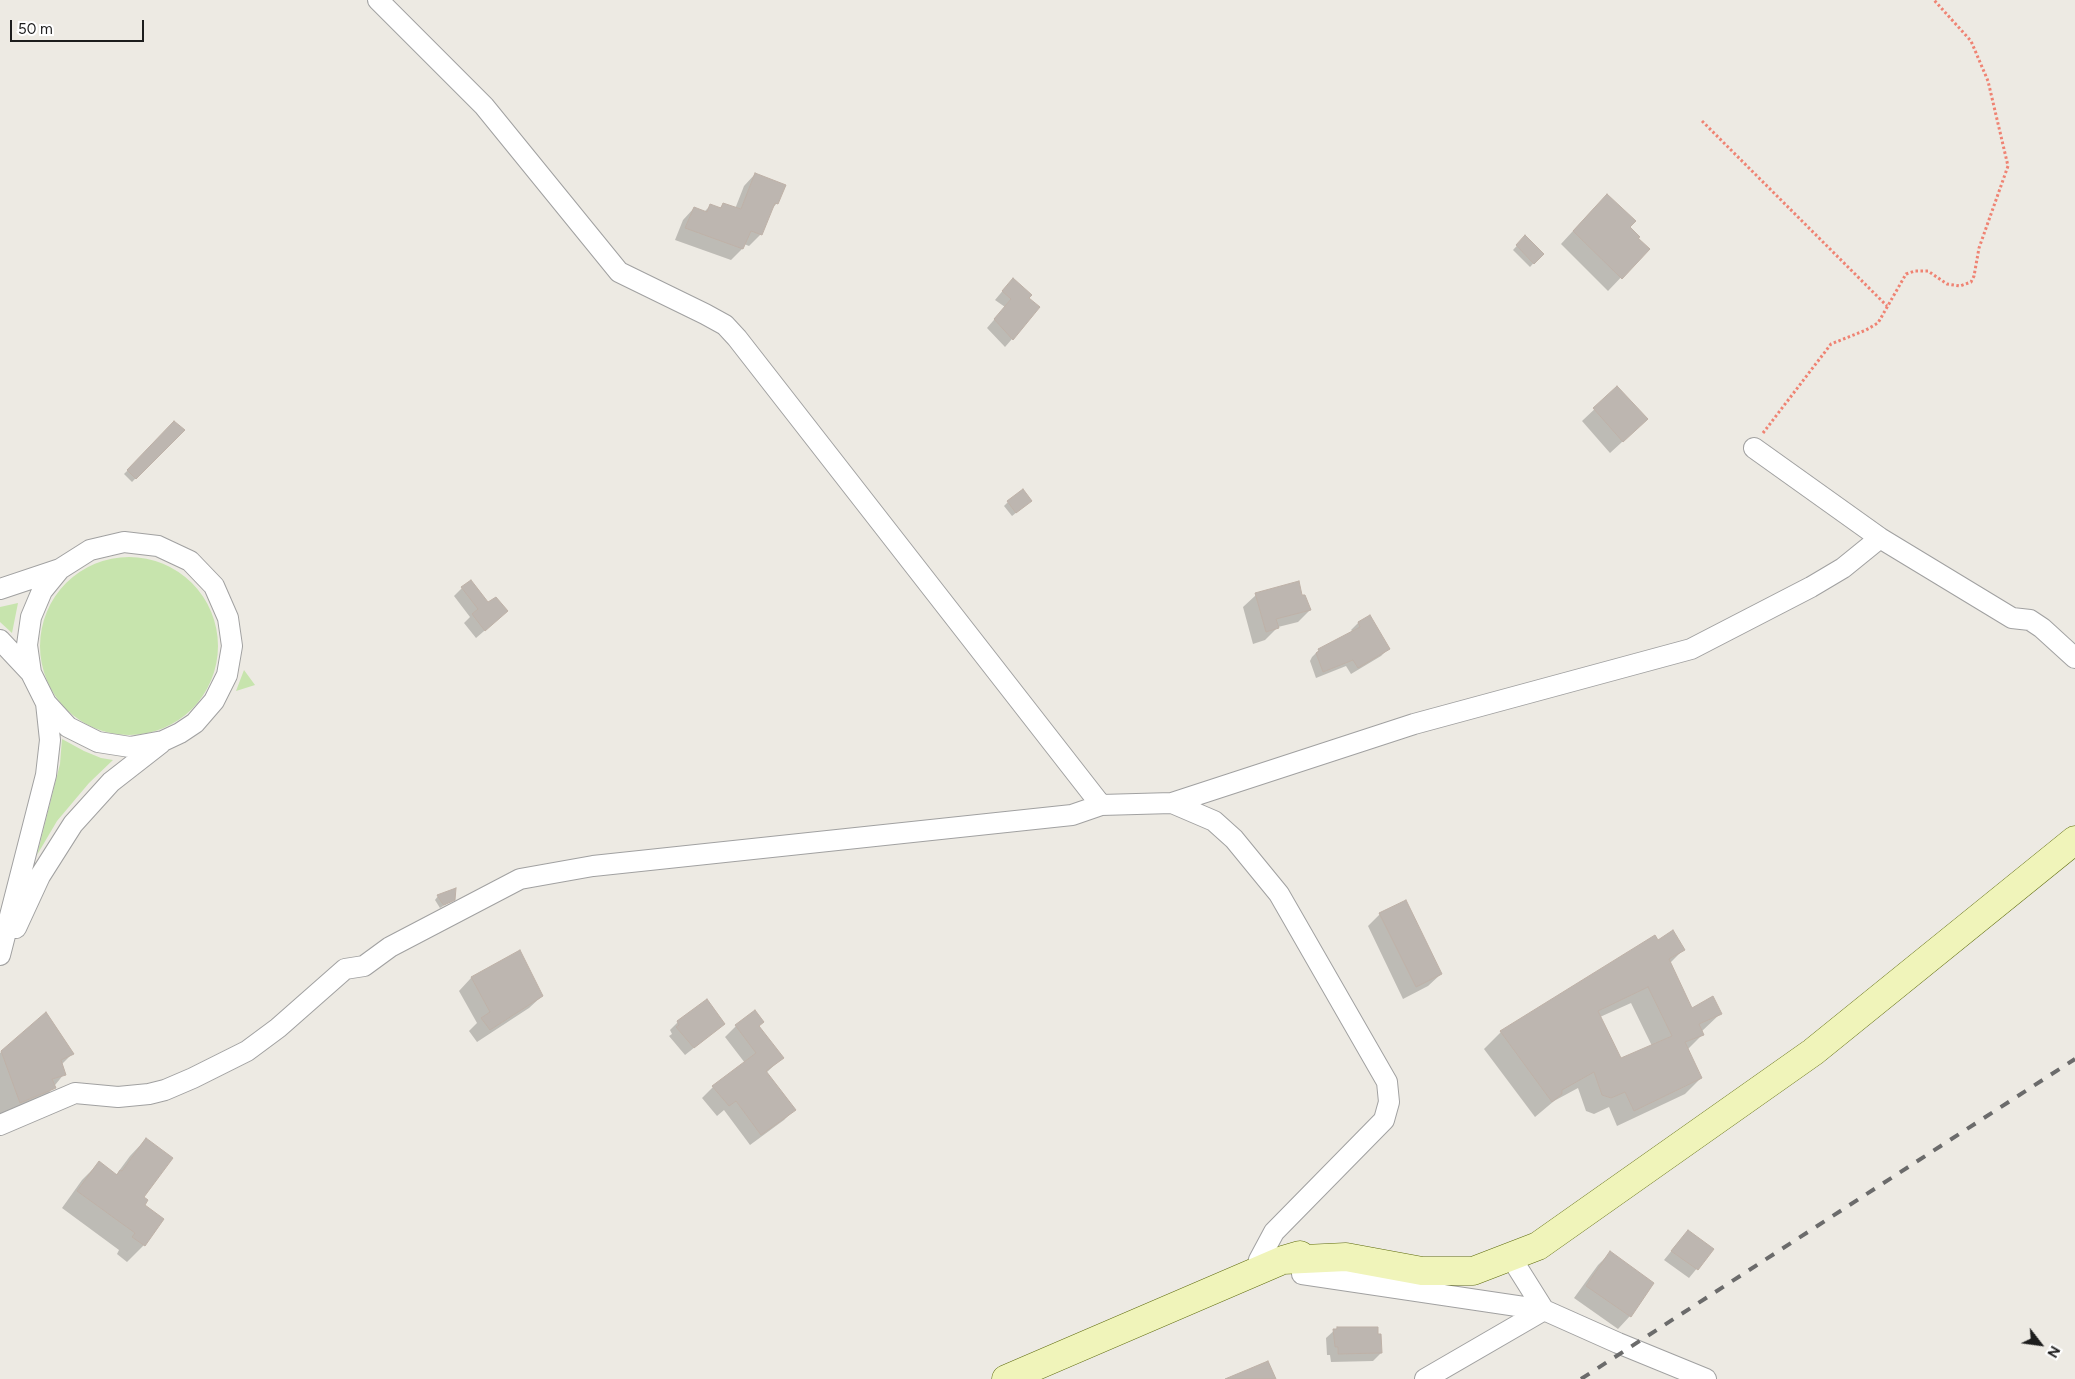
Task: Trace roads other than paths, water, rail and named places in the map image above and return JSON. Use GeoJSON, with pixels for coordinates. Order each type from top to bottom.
{"type":"FeatureCollection","features":[{"type":"Feature","properties":{"kind":"main road"},"geometry":{"type":"LineString","coordinates":[[1007,1379],[1256,1272],[1346,1257],[1422,1272],[1473,1271],[1538,1246],[1813,1052],[2075,840]]}},
{"type":"Feature","properties":{"kind":"street"},"geometry":{"type":"LineString","coordinates":[[378,0],[484,106],[619,272],[706,314],[725,325],[737,338],[1101,805]]}},
{"type":"Feature","properties":{"kind":"street"},"geometry":{"type":"LineString","coordinates":[[1754,448],[1880,538],[2012,618],[2030,620],[2042,628],[2075,658]]}},
{"type":"Feature","properties":{"kind":"street"},"geometry":{"type":"LineString","coordinates":[[0,1125],[76,1093],[118,1097],[149,1094],[165,1090],[193,1078],[247,1051],[278,1028],[345,969],[364,966],[390,947],[520,879],[593,866],[1072,815],[1101,805],[1172,803],[1414,724],[1691,648],[1811,587],[1843,568],[1880,538]]}},
{"type":"Feature","properties":{"kind":"street"},"geometry":{"type":"LineString","coordinates":[[0,589],[60,569],[90,550],[124,542],[158,546],[190,561],[214,586],[228,618],[232,646],[227,675],[214,701],[195,723],[163,741],[111,782],[73,824],[40,876],[0,964]]}},
{"type":"Feature","properties":{"kind":"street"},"geometry":{"type":"LineString","coordinates":[[31,673],[27,645],[31,617],[42,591],[60,569]]}},
{"type":"Feature","properties":{"kind":"street"},"geometry":{"type":"LineString","coordinates":[[0,640],[31,673],[46,703],[68,727],[98,742],[130,747],[163,741]]}},
{"type":"Feature","properties":{"kind":"street"},"geometry":{"type":"LineString","coordinates":[[0,955],[46,774],[50,740],[46,703]]}},
{"type":"Feature","properties":{"kind":"street"},"geometry":{"type":"LineString","coordinates":[[1172,803],[1214,821],[1234,839],[1278,894],[1386,1082],[1389,1102],[1384,1120],[1274,1232],[1259,1260],[1256,1272]]}},
{"type":"Feature","properties":{"kind":"street"},"geometry":{"type":"LineString","coordinates":[[1513,1256],[1517,1267],[1544,1310]]}},
{"type":"Feature","properties":{"kind":"street"},"geometry":{"type":"LineString","coordinates":[[1292,1267],[1544,1310],[1618,1344],[1706,1379]]}},
{"type":"Feature","properties":{"kind":"street"},"geometry":{"type":"LineString","coordinates":[[1425,1379],[1544,1310]]}},
{"type":"Feature","properties":{"kind":"railway"},"geometry":{"type":"LineString","coordinates":[[1581,1379],[2075,1059]]}}]}
